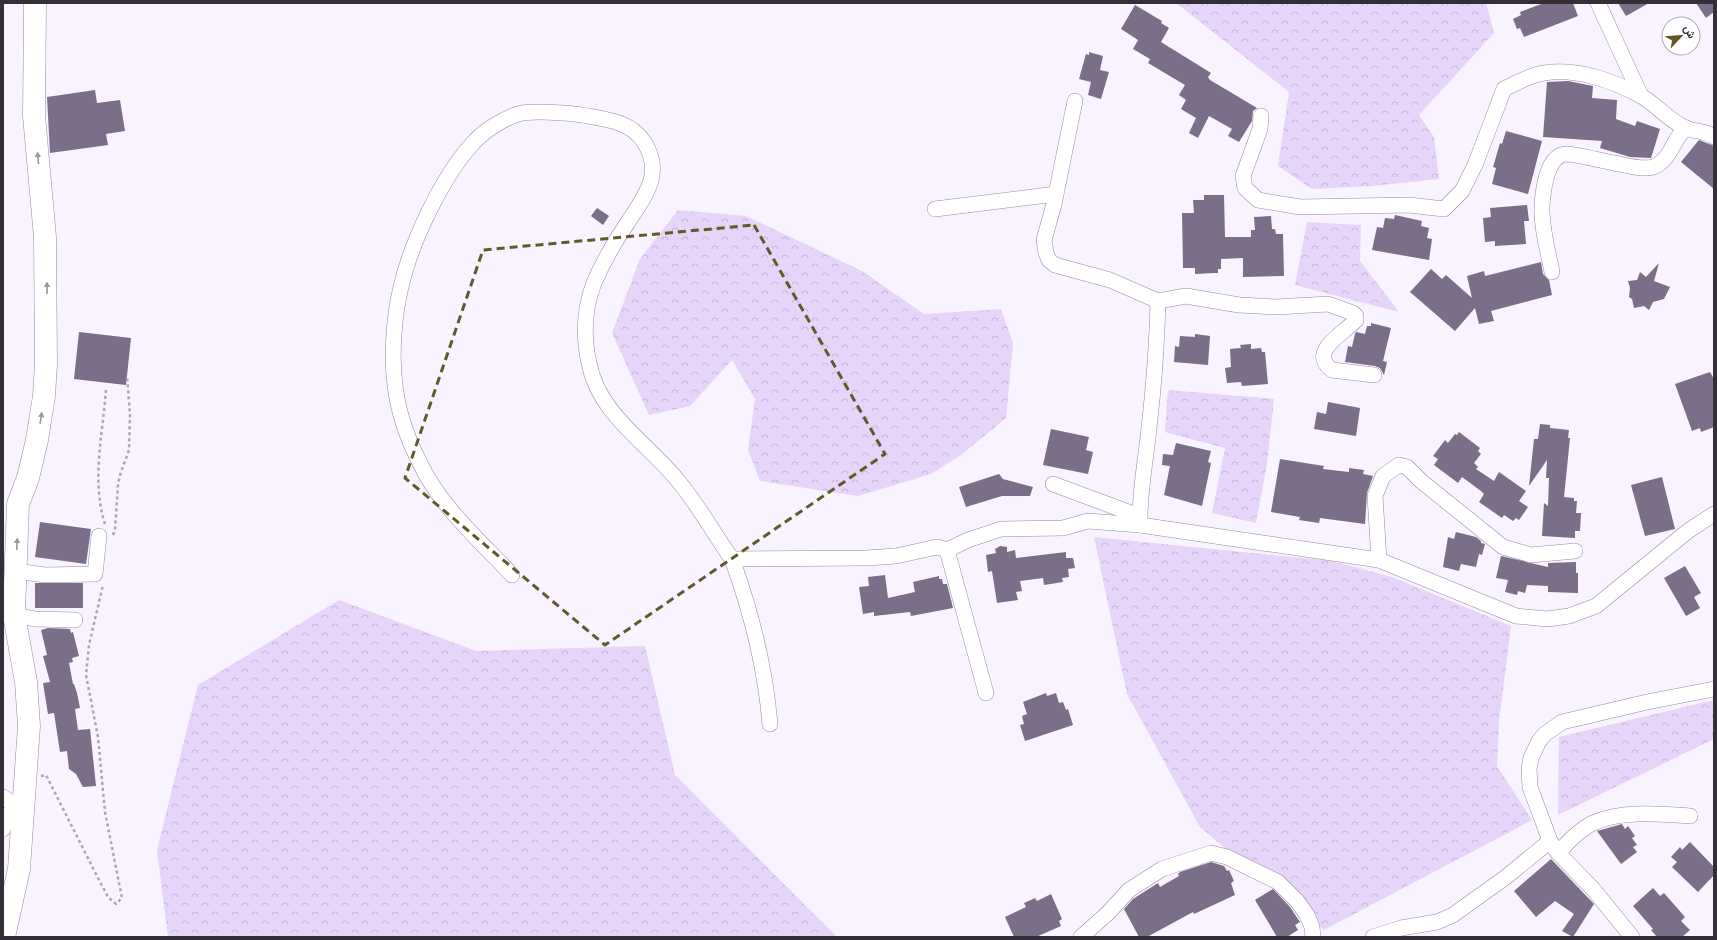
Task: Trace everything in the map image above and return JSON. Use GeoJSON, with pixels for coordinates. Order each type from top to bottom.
{"type":"FeatureCollection","features":[{"type":"Feature","properties":{"kind":"main road"},"geometry":{"type":"LineString","coordinates":[[4,937],[19,869],[22,794],[29,726],[27,697],[9,570],[11,508],[28,478],[37,440],[44,396],[46,364],[45,237],[34,116],[35,3]]}},
{"type":"Feature","properties":{"kind":"street"},"geometry":{"type":"LineString","coordinates":[[1598,3],[1641,96]]}},
{"type":"Feature","properties":{"kind":"street"},"geometry":{"type":"LineString","coordinates":[[1261,116],[1260,129],[1243,176],[1245,188],[1258,200],[1300,207],[1409,205],[1444,209],[1462,191],[1475,165],[1504,89],[1543,73],[1564,72],[1589,75],[1615,84],[1641,96],[1686,128],[1706,131],[1714,137]]}},
{"type":"Feature","properties":{"kind":"street"},"geometry":{"type":"LineString","coordinates":[[1075,101],[1056,194],[1044,240],[1045,250],[1049,260],[1055,265],[1110,280],[1158,300],[1186,296],[1239,305],[1276,306],[1328,304],[1339,307],[1353,313],[1356,316],[1356,320],[1333,338],[1328,345],[1323,359],[1326,366],[1332,370],[1374,375]]}},
{"type":"Feature","properties":{"kind":"street"},"geometry":{"type":"LineString","coordinates":[[512,575],[445,502],[420,464],[399,409],[394,384],[395,328],[400,288],[411,254],[445,183],[462,157],[477,139],[500,123],[522,112],[573,114],[614,121],[626,126],[644,142],[652,163],[651,184],[641,204],[608,255],[594,283],[586,308],[585,330],[589,366],[600,393],[613,413],[681,484],[732,559],[751,613],[758,642],[764,672],[770,724]]}},
{"type":"Feature","properties":{"kind":"street"},"geometry":{"type":"LineString","coordinates":[[1552,272],[1542,206],[1549,169],[1556,158],[1566,154],[1623,165],[1651,167],[1661,163],[1666,158],[1679,134],[1686,128]]}},
{"type":"Feature","properties":{"kind":"street"},"geometry":{"type":"LineString","coordinates":[[936,209],[1056,194]]}},
{"type":"Feature","properties":{"kind":"street"},"geometry":{"type":"LineString","coordinates":[[1139,520],[1139,507],[1148,439],[1156,357],[1158,300]]}},
{"type":"Feature","properties":{"kind":"street"},"geometry":{"type":"LineString","coordinates":[[1378,560],[1374,496],[1383,476],[1398,465],[1407,467],[1503,547],[1531,555],[1575,551]]}},
{"type":"Feature","properties":{"kind":"street"},"geometry":{"type":"LineString","coordinates":[[1053,484],[1139,520]]}},
{"type":"Feature","properties":{"kind":"street"},"geometry":{"type":"LineString","coordinates":[[732,559],[867,558],[896,556],[937,547],[947,550],[968,540],[1001,529],[1019,527],[1063,528],[1088,521],[1139,520],[1378,560],[1516,616],[1547,619],[1569,616],[1596,606],[1688,531],[1714,514]]}},
{"type":"Feature","properties":{"kind":"street"},"geometry":{"type":"LineString","coordinates":[[9,570],[45,575],[95,574],[106,533]]}},
{"type":"Feature","properties":{"kind":"street"},"geometry":{"type":"LineString","coordinates":[[947,550],[986,692]]}},
{"type":"Feature","properties":{"kind":"street"},"geometry":{"type":"LineString","coordinates":[[15,613],[35,619],[74,620]]}},
{"type":"Feature","properties":{"kind":"street"},"geometry":{"type":"LineString","coordinates":[[1632,937],[1593,889],[1554,847],[1530,787],[1529,775],[1531,758],[1539,741],[1545,734],[1562,722],[1714,689]]}},
{"type":"Feature","properties":{"kind":"street"},"geometry":{"type":"LineString","coordinates":[[3,797],[22,794]]}},
{"type":"Feature","properties":{"kind":"street"},"geometry":{"type":"LineString","coordinates":[[3,829],[9,814],[22,794]]}},
{"type":"Feature","properties":{"kind":"street"},"geometry":{"type":"LineString","coordinates":[[1373,937],[1402,928],[1437,922],[1453,915],[1506,877],[1592,823],[1604,819],[1645,814],[1690,816]]}},
{"type":"Feature","properties":{"kind":"street"},"geometry":{"type":"LineString","coordinates":[[1081,937],[1108,913],[1129,890],[1162,869],[1211,853],[1227,857],[1278,882],[1297,901],[1307,915],[1312,927],[1313,937]]}},
{"type":"Feature","properties":{"kind":"path"},"geometry":{"type":"LineString","coordinates":[[106,389],[98,466],[99,505],[106,533],[115,530],[118,484],[130,450],[130,415],[127,374]]}},
{"type":"Feature","properties":{"kind":"path"},"geometry":{"type":"LineString","coordinates":[[22,794],[46,775],[108,898],[116,904],[122,898],[121,887],[114,860],[105,812],[98,737],[86,675],[89,645],[103,582]]}},
{"type":"Feature","properties":{"kind":"highlighted area"},"geometry":{"type":"Polygon","coordinates":[[[754,225],[885,454],[605,645],[405,478],[483,250],[754,225]]]}},
{"type":"Feature","properties":{"kind":"green space"},"geometry":{"type":"Polygon","coordinates":[[[1176,3],[1486,3],[1494,33],[1419,115],[1434,137],[1439,179],[1372,186],[1312,189],[1278,166],[1289,92],[1176,3]]]}},
{"type":"Feature","properties":{"kind":"green space"},"geometry":{"type":"Polygon","coordinates":[[[678,210],[746,216],[862,271],[924,314],[1001,309],[1013,343],[1006,418],[961,455],[931,474],[858,496],[760,481],[748,450],[755,399],[732,360],[690,406],[649,415],[612,333],[640,259],[678,210]]]}},
{"type":"Feature","properties":{"kind":"green space"},"geometry":{"type":"Polygon","coordinates":[[[1307,222],[1361,225],[1360,261],[1399,312],[1295,285],[1307,222]]]}},
{"type":"Feature","properties":{"kind":"green space"},"geometry":{"type":"Polygon","coordinates":[[[1168,390],[1274,399],[1267,464],[1256,523],[1212,513],[1225,448],[1165,432],[1168,390]]]}},
{"type":"Feature","properties":{"kind":"green space"},"geometry":{"type":"Polygon","coordinates":[[[1094,537],[1332,561],[1392,577],[1511,626],[1499,721],[1497,766],[1532,820],[1324,930],[1200,827],[1127,694],[1094,537]]]}},
{"type":"Feature","properties":{"kind":"green space"},"geometry":{"type":"Polygon","coordinates":[[[339,600],[476,651],[645,646],[675,775],[837,937],[168,937],[157,850],[198,685],[339,600]]]}},
{"type":"Feature","properties":{"kind":"green space"},"geometry":{"type":"Polygon","coordinates":[[[1714,700],[1714,739],[1558,815],[1559,737],[1714,700]]]}},
{"type":"Feature","properties":{"kind":"building"},"geometry":{"type":"Polygon","coordinates":[[[1544,3],[1573,3],[1578,16],[1524,37],[1520,28],[1517,29],[1513,19],[1521,15],[1520,12],[1544,3]]]}},
{"type":"Feature","properties":{"kind":"building"},"geometry":{"type":"Polygon","coordinates":[[[1618,3],[1649,3],[1626,16],[1618,3]]]}},
{"type":"Feature","properties":{"kind":"building"},"geometry":{"type":"Polygon","coordinates":[[[1696,3],[1714,3],[1714,12],[1706,18],[1696,3]]]}},
{"type":"Feature","properties":{"kind":"building"},"geometry":{"type":"Polygon","coordinates":[[[1135,5],[1162,21],[1161,23],[1169,28],[1161,42],[1211,73],[1208,77],[1210,80],[1257,108],[1253,111],[1252,121],[1239,142],[1228,136],[1232,129],[1209,116],[1198,138],[1189,133],[1196,118],[1181,109],[1186,100],[1179,95],[1185,85],[1148,63],[1150,59],[1133,49],[1138,40],[1121,29],[1135,5]]]}},
{"type":"Feature","properties":{"kind":"building"},"geometry":{"type":"Polygon","coordinates":[[[1089,52],[1103,56],[1100,70],[1109,72],[1101,99],[1088,95],[1091,82],[1079,79],[1086,54],[1089,55],[1089,52]]]}},
{"type":"Feature","properties":{"kind":"building"},"geometry":{"type":"Polygon","coordinates":[[[1568,81],[1593,86],[1592,98],[1617,100],[1616,119],[1635,126],[1637,121],[1660,129],[1651,158],[1630,157],[1600,148],[1602,141],[1543,137],[1547,82],[1568,81]]]}},
{"type":"Feature","properties":{"kind":"building"},"geometry":{"type":"Polygon","coordinates":[[[95,90],[97,103],[120,100],[125,131],[106,134],[108,145],[50,153],[47,97],[95,90]]]}},
{"type":"Feature","properties":{"kind":"building"},"geometry":{"type":"Polygon","coordinates":[[[1506,131],[1542,141],[1528,194],[1492,184],[1496,168],[1493,167],[1500,143],[1502,144],[1506,131]]]}},
{"type":"Feature","properties":{"kind":"building"},"geometry":{"type":"Polygon","coordinates":[[[1699,140],[1714,146],[1714,189],[1681,162],[1699,140]]]}},
{"type":"Feature","properties":{"kind":"building"},"geometry":{"type":"Polygon","coordinates":[[[1204,195],[1224,195],[1225,237],[1251,237],[1251,230],[1255,230],[1254,217],[1271,216],[1272,229],[1275,229],[1276,234],[1283,234],[1284,276],[1243,277],[1243,258],[1221,259],[1221,269],[1218,269],[1218,273],[1195,274],[1195,268],[1183,268],[1182,213],[1194,213],[1193,200],[1204,200],[1204,195]]]}},
{"type":"Feature","properties":{"kind":"building"},"geometry":{"type":"Polygon","coordinates":[[[1527,205],[1529,221],[1524,221],[1526,244],[1495,246],[1495,241],[1485,242],[1483,218],[1491,217],[1490,208],[1527,205]]]}},
{"type":"Feature","properties":{"kind":"building"},"geometry":{"type":"Polygon","coordinates":[[[597,208],[609,216],[603,225],[591,216],[597,208]]]}},
{"type":"Feature","properties":{"kind":"building"},"geometry":{"type":"Polygon","coordinates":[[[1395,215],[1422,221],[1421,226],[1429,228],[1427,238],[1432,239],[1429,260],[1372,250],[1377,227],[1383,228],[1385,218],[1394,219],[1395,215]]]}},
{"type":"Feature","properties":{"kind":"building"},"geometry":{"type":"Polygon","coordinates":[[[1541,262],[1543,274],[1549,280],[1552,295],[1491,311],[1494,321],[1479,324],[1475,308],[1455,331],[1410,292],[1431,269],[1442,279],[1446,275],[1472,298],[1467,276],[1484,271],[1485,276],[1541,262]]]}},
{"type":"Feature","properties":{"kind":"building"},"geometry":{"type":"Polygon","coordinates":[[[1659,263],[1654,281],[1670,287],[1664,299],[1653,302],[1649,310],[1644,306],[1634,308],[1632,299],[1629,297],[1630,288],[1628,281],[1637,280],[1640,272],[1646,277],[1659,263]]]}},
{"type":"Feature","properties":{"kind":"building"},"geometry":{"type":"Polygon","coordinates":[[[1371,323],[1391,328],[1383,361],[1387,362],[1384,375],[1380,368],[1375,366],[1345,362],[1348,346],[1352,347],[1356,332],[1365,334],[1367,326],[1371,326],[1371,323]]]}},
{"type":"Feature","properties":{"kind":"building"},"geometry":{"type":"Polygon","coordinates":[[[79,332],[131,338],[126,385],[74,379],[79,332]]]}},
{"type":"Feature","properties":{"kind":"building"},"geometry":{"type":"Polygon","coordinates":[[[1195,334],[1210,336],[1208,365],[1174,362],[1175,346],[1179,347],[1180,336],[1195,337],[1195,334]]]}},
{"type":"Feature","properties":{"kind":"building"},"geometry":{"type":"Polygon","coordinates":[[[1251,344],[1251,349],[1261,348],[1262,352],[1265,352],[1268,384],[1242,386],[1241,382],[1227,383],[1225,368],[1231,367],[1230,349],[1241,348],[1240,345],[1251,344]]]}},
{"type":"Feature","properties":{"kind":"building"},"geometry":{"type":"Polygon","coordinates":[[[1710,372],[1714,379],[1714,427],[1701,432],[1700,428],[1692,431],[1675,384],[1710,372]]]}},
{"type":"Feature","properties":{"kind":"building"},"geometry":{"type":"Polygon","coordinates":[[[1328,402],[1360,408],[1356,436],[1314,429],[1317,412],[1326,414],[1328,402]]]}},
{"type":"Feature","properties":{"kind":"building"},"geometry":{"type":"Polygon","coordinates":[[[1540,424],[1550,425],[1550,428],[1569,430],[1568,438],[1570,438],[1564,497],[1574,498],[1574,501],[1577,501],[1576,513],[1581,513],[1580,531],[1575,531],[1575,538],[1542,536],[1544,503],[1548,506],[1549,478],[1546,478],[1547,460],[1529,486],[1534,439],[1538,439],[1540,424]]]}},
{"type":"Feature","properties":{"kind":"building"},"geometry":{"type":"Polygon","coordinates":[[[1051,429],[1089,437],[1086,450],[1093,452],[1088,474],[1043,465],[1051,429]]]}},
{"type":"Feature","properties":{"kind":"building"},"geometry":{"type":"Polygon","coordinates":[[[1459,432],[1480,448],[1478,451],[1481,454],[1474,463],[1478,467],[1476,469],[1494,481],[1499,472],[1526,491],[1519,501],[1528,507],[1519,520],[1516,518],[1513,521],[1504,515],[1502,518],[1479,502],[1484,494],[1481,491],[1462,477],[1458,483],[1434,465],[1438,459],[1433,456],[1445,440],[1448,443],[1455,434],[1457,435],[1459,432]]]}},
{"type":"Feature","properties":{"kind":"building"},"geometry":{"type":"Polygon","coordinates":[[[1176,443],[1211,451],[1208,462],[1211,463],[1202,506],[1164,495],[1170,466],[1162,465],[1163,454],[1173,455],[1176,443]]]}},
{"type":"Feature","properties":{"kind":"building"},"geometry":{"type":"Polygon","coordinates":[[[1280,459],[1324,466],[1323,469],[1349,472],[1349,468],[1364,470],[1363,474],[1373,476],[1367,493],[1365,524],[1320,518],[1319,523],[1299,520],[1300,517],[1271,512],[1280,459]]]}},
{"type":"Feature","properties":{"kind":"building"},"geometry":{"type":"Polygon","coordinates":[[[999,474],[1003,479],[1033,487],[1030,496],[1002,496],[966,507],[959,487],[999,474]]]}},
{"type":"Feature","properties":{"kind":"building"},"geometry":{"type":"Polygon","coordinates":[[[1662,477],[1675,529],[1645,536],[1631,485],[1662,477]]]}},
{"type":"Feature","properties":{"kind":"building"},"geometry":{"type":"Polygon","coordinates":[[[40,522],[91,529],[86,564],[35,557],[40,522]]]}},
{"type":"Feature","properties":{"kind":"building"},"geometry":{"type":"Polygon","coordinates":[[[1456,532],[1476,537],[1481,541],[1481,543],[1485,544],[1482,555],[1479,554],[1476,567],[1461,564],[1459,571],[1443,567],[1448,537],[1454,539],[1456,532]]]}},
{"type":"Feature","properties":{"kind":"building"},"geometry":{"type":"Polygon","coordinates":[[[1000,546],[1007,547],[1007,552],[1015,550],[1016,558],[1066,552],[1066,558],[1073,558],[1075,568],[1068,569],[1069,577],[1062,578],[1063,582],[1044,585],[1043,578],[1020,581],[1022,591],[1016,592],[1018,600],[997,603],[992,571],[988,572],[986,555],[996,553],[995,549],[1000,546]]]}},
{"type":"Feature","properties":{"kind":"building"},"geometry":{"type":"Polygon","coordinates":[[[1501,556],[1548,567],[1548,563],[1576,562],[1576,573],[1578,573],[1578,593],[1548,592],[1548,586],[1527,585],[1525,593],[1518,591],[1517,595],[1505,592],[1508,580],[1496,578],[1501,556]]]}},
{"type":"Feature","properties":{"kind":"building"},"geometry":{"type":"Polygon","coordinates":[[[1685,566],[1701,593],[1694,597],[1700,608],[1686,616],[1664,578],[1685,566]]]}},
{"type":"Feature","properties":{"kind":"building"},"geometry":{"type":"Polygon","coordinates":[[[885,575],[888,598],[915,592],[913,582],[939,576],[939,579],[942,579],[943,584],[947,584],[953,608],[911,616],[910,612],[874,616],[874,612],[863,614],[859,587],[869,586],[868,577],[885,575]]]}},
{"type":"Feature","properties":{"kind":"building"},"geometry":{"type":"Polygon","coordinates":[[[35,583],[83,583],[83,608],[35,608],[35,583]]]}},
{"type":"Feature","properties":{"kind":"building"},"geometry":{"type":"Polygon","coordinates":[[[48,628],[70,629],[71,633],[73,632],[79,656],[72,658],[73,662],[69,663],[80,708],[75,709],[78,730],[90,729],[96,786],[83,787],[76,774],[69,769],[67,751],[60,752],[54,713],[48,714],[43,683],[50,682],[43,656],[47,655],[41,630],[48,628]]]}},
{"type":"Feature","properties":{"kind":"building"},"geometry":{"type":"Polygon","coordinates":[[[1046,693],[1047,696],[1056,693],[1059,703],[1063,702],[1066,710],[1068,709],[1073,725],[1025,741],[1020,725],[1024,724],[1022,716],[1027,714],[1023,702],[1046,693]]]}},
{"type":"Feature","properties":{"kind":"building"},"geometry":{"type":"Polygon","coordinates":[[[1622,824],[1625,829],[1628,826],[1635,836],[1632,838],[1637,845],[1633,847],[1637,852],[1621,864],[1597,831],[1622,824]]]}},
{"type":"Feature","properties":{"kind":"building"},"geometry":{"type":"Polygon","coordinates":[[[1690,842],[1714,867],[1714,875],[1698,892],[1672,867],[1677,862],[1671,857],[1680,847],[1682,850],[1690,842]]]}},
{"type":"Feature","properties":{"kind":"building"},"geometry":{"type":"Polygon","coordinates":[[[1551,859],[1594,904],[1573,937],[1562,931],[1574,914],[1555,901],[1536,917],[1514,891],[1551,859]]]}},
{"type":"Feature","properties":{"kind":"building"},"geometry":{"type":"Polygon","coordinates":[[[1211,862],[1224,866],[1227,871],[1229,870],[1234,881],[1231,883],[1235,895],[1194,914],[1193,912],[1147,937],[1139,937],[1124,909],[1133,899],[1158,883],[1160,887],[1179,876],[1178,874],[1180,872],[1211,862]]]}},
{"type":"Feature","properties":{"kind":"building"},"geometry":{"type":"Polygon","coordinates":[[[1653,888],[1660,896],[1664,893],[1685,917],[1681,921],[1690,930],[1682,937],[1657,937],[1651,930],[1653,929],[1633,906],[1653,888]]]}},
{"type":"Feature","properties":{"kind":"building"},"geometry":{"type":"Polygon","coordinates":[[[1273,889],[1290,907],[1300,922],[1295,925],[1298,930],[1287,937],[1277,937],[1255,900],[1273,889]]]}},
{"type":"Feature","properties":{"kind":"building"},"geometry":{"type":"Polygon","coordinates":[[[1051,894],[1062,919],[1059,921],[1061,926],[1036,937],[1014,937],[1005,917],[1026,907],[1024,903],[1035,898],[1037,901],[1051,894]]]}}]}
